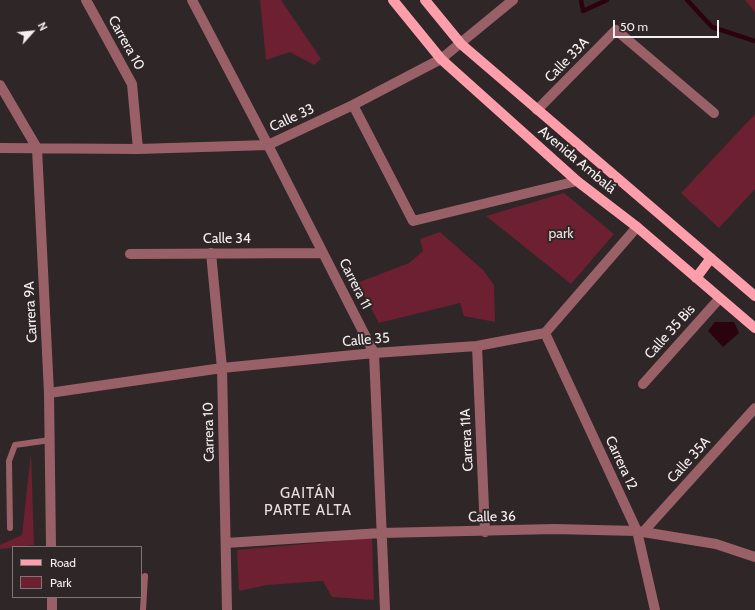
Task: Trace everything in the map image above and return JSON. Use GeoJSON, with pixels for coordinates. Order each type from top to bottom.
{"type":"FeatureCollection","features":[{"type":"Feature","properties":{"kind":"main road","name":"Avenida Ambalá"},"geometry":{"type":"LineString","coordinates":[[393,0],[441,59],[577,181],[637,227],[719,299],[755,328]]}},
{"type":"Feature","properties":{"kind":"main road","name":"Avenida Ambalá"},"geometry":{"type":"LineString","coordinates":[[425,0],[461,44],[755,296]]}},
{"type":"Feature","properties":{"kind":"main road"},"geometry":{"type":"LineString","coordinates":[[696,278],[711,258]]}},
{"type":"Feature","properties":{"kind":"street","name":"Carrera 10"},"geometry":{"type":"LineString","coordinates":[[86,0],[132,84],[138,149]]}},
{"type":"Feature","properties":{"kind":"street","name":"Carrera 11"},"geometry":{"type":"LineString","coordinates":[[192,0],[374,353],[385,610]]}},
{"type":"Feature","properties":{"kind":"street","name":"Calle 33"},"geometry":{"type":"LineString","coordinates":[[0,148],[138,149],[268,145],[352,105],[441,59],[513,0]]}},
{"type":"Feature","properties":{"kind":"street","name":"Calle 33A"},"geometry":{"type":"LineString","coordinates":[[537,110],[616,30],[714,113]]}},
{"type":"Feature","properties":{"kind":"street","name":"Carrera 9A"},"geometry":{"type":"LineString","coordinates":[[0,86],[37,148],[49,393],[51,546]]}},
{"type":"Feature","properties":{"kind":"street"},"geometry":{"type":"LineString","coordinates":[[352,105],[413,221],[577,181]]}},
{"type":"Feature","properties":{"kind":"street"},"geometry":{"type":"LineString","coordinates":[[545,333],[637,227]]}},
{"type":"Feature","properties":{"kind":"street","name":"Carrera 10"},"geometry":{"type":"LineString","coordinates":[[211,253],[222,368],[227,610]]}},
{"type":"Feature","properties":{"kind":"street","name":"Calle 34"},"geometry":{"type":"LineString","coordinates":[[130,254],[323,253]]}},
{"type":"Feature","properties":{"kind":"street","name":"Calle 35 Bis"},"geometry":{"type":"LineString","coordinates":[[643,384],[719,299]]}},
{"type":"Feature","properties":{"kind":"street","name":"Calle 35"},"geometry":{"type":"LineString","coordinates":[[49,393],[222,368],[374,353],[477,346],[545,333]]}},
{"type":"Feature","properties":{"kind":"street","name":"Carrera 12"},"geometry":{"type":"LineString","coordinates":[[545,333],[640,531],[655,610]]}},
{"type":"Feature","properties":{"kind":"street","name":"Carrera 11A"},"geometry":{"type":"LineString","coordinates":[[477,346],[485,532]]}},
{"type":"Feature","properties":{"kind":"street","name":"Calle 35A"},"geometry":{"type":"LineString","coordinates":[[640,531],[755,408]]}},
{"type":"Feature","properties":{"kind":"street","name":"Calle 36"},"geometry":{"type":"LineString","coordinates":[[226,543],[381,533],[485,532],[554,529],[640,531],[716,544],[755,557]]}},
{"type":"Feature","properties":{"kind":"street"},"geometry":{"type":"LineString","coordinates":[[52,598],[52,610]]}},
{"type":"Feature","properties":{"kind":"lane"},"geometry":{"type":"LineString","coordinates":[[10,528],[9,461],[15,445],[50,440]]}},
{"type":"Feature","properties":{"kind":"lane"},"geometry":{"type":"LineString","coordinates":[[143,610],[145,576]]}},
{"type":"Feature","properties":{"kind":"green space"},"geometry":{"type":"Polygon","coordinates":[[[260,0],[281,0],[321,59],[314,65],[290,52],[266,60],[260,0]]]}},
{"type":"Feature","properties":{"kind":"green space"},"geometry":{"type":"Polygon","coordinates":[[[745,0],[755,0],[755,12],[745,0]]]}},
{"type":"Feature","properties":{"kind":"green space"},"geometry":{"type":"Polygon","coordinates":[[[755,114],[755,189],[719,228],[681,193],[755,114]]]}},
{"type":"Feature","properties":{"kind":"green space","name":"park"},"geometry":{"type":"Polygon","coordinates":[[[564,193],[614,234],[571,284],[486,216],[564,193]]]}},
{"type":"Feature","properties":{"kind":"green space"},"geometry":{"type":"Polygon","coordinates":[[[440,232],[483,270],[494,285],[495,322],[464,316],[460,303],[379,323],[357,283],[409,263],[423,251],[420,239],[440,232]]]}},
{"type":"Feature","properties":{"kind":"green space"},"geometry":{"type":"Polygon","coordinates":[[[31,452],[34,545],[12,546],[12,548],[0,549],[0,545],[22,535],[31,452]]]}},
{"type":"Feature","properties":{"kind":"green space"},"geometry":{"type":"Polygon","coordinates":[[[372,538],[374,600],[332,597],[323,581],[267,585],[239,591],[237,550],[372,538]]]}},
{"type":"Feature","properties":{"kind":"shaded area"},"geometry":{"type":"Polygon","coordinates":[[[715,322],[734,322],[739,333],[723,347],[708,331],[715,322]]]}},
{"type":"Feature","properties":{"kind":"waterway"},"geometry":{"type":"LineString","coordinates":[[581,0],[583,11],[607,0]]}},
{"type":"Feature","properties":{"kind":"waterway"},"geometry":{"type":"LineString","coordinates":[[687,0],[712,27],[755,41]]}},
{"type":"Feature","properties":{"kind":"district","name":"GAITÁN PARTE ALTA"},"geometry":{"type":"Point","coordinates":[308,502]}}]}
